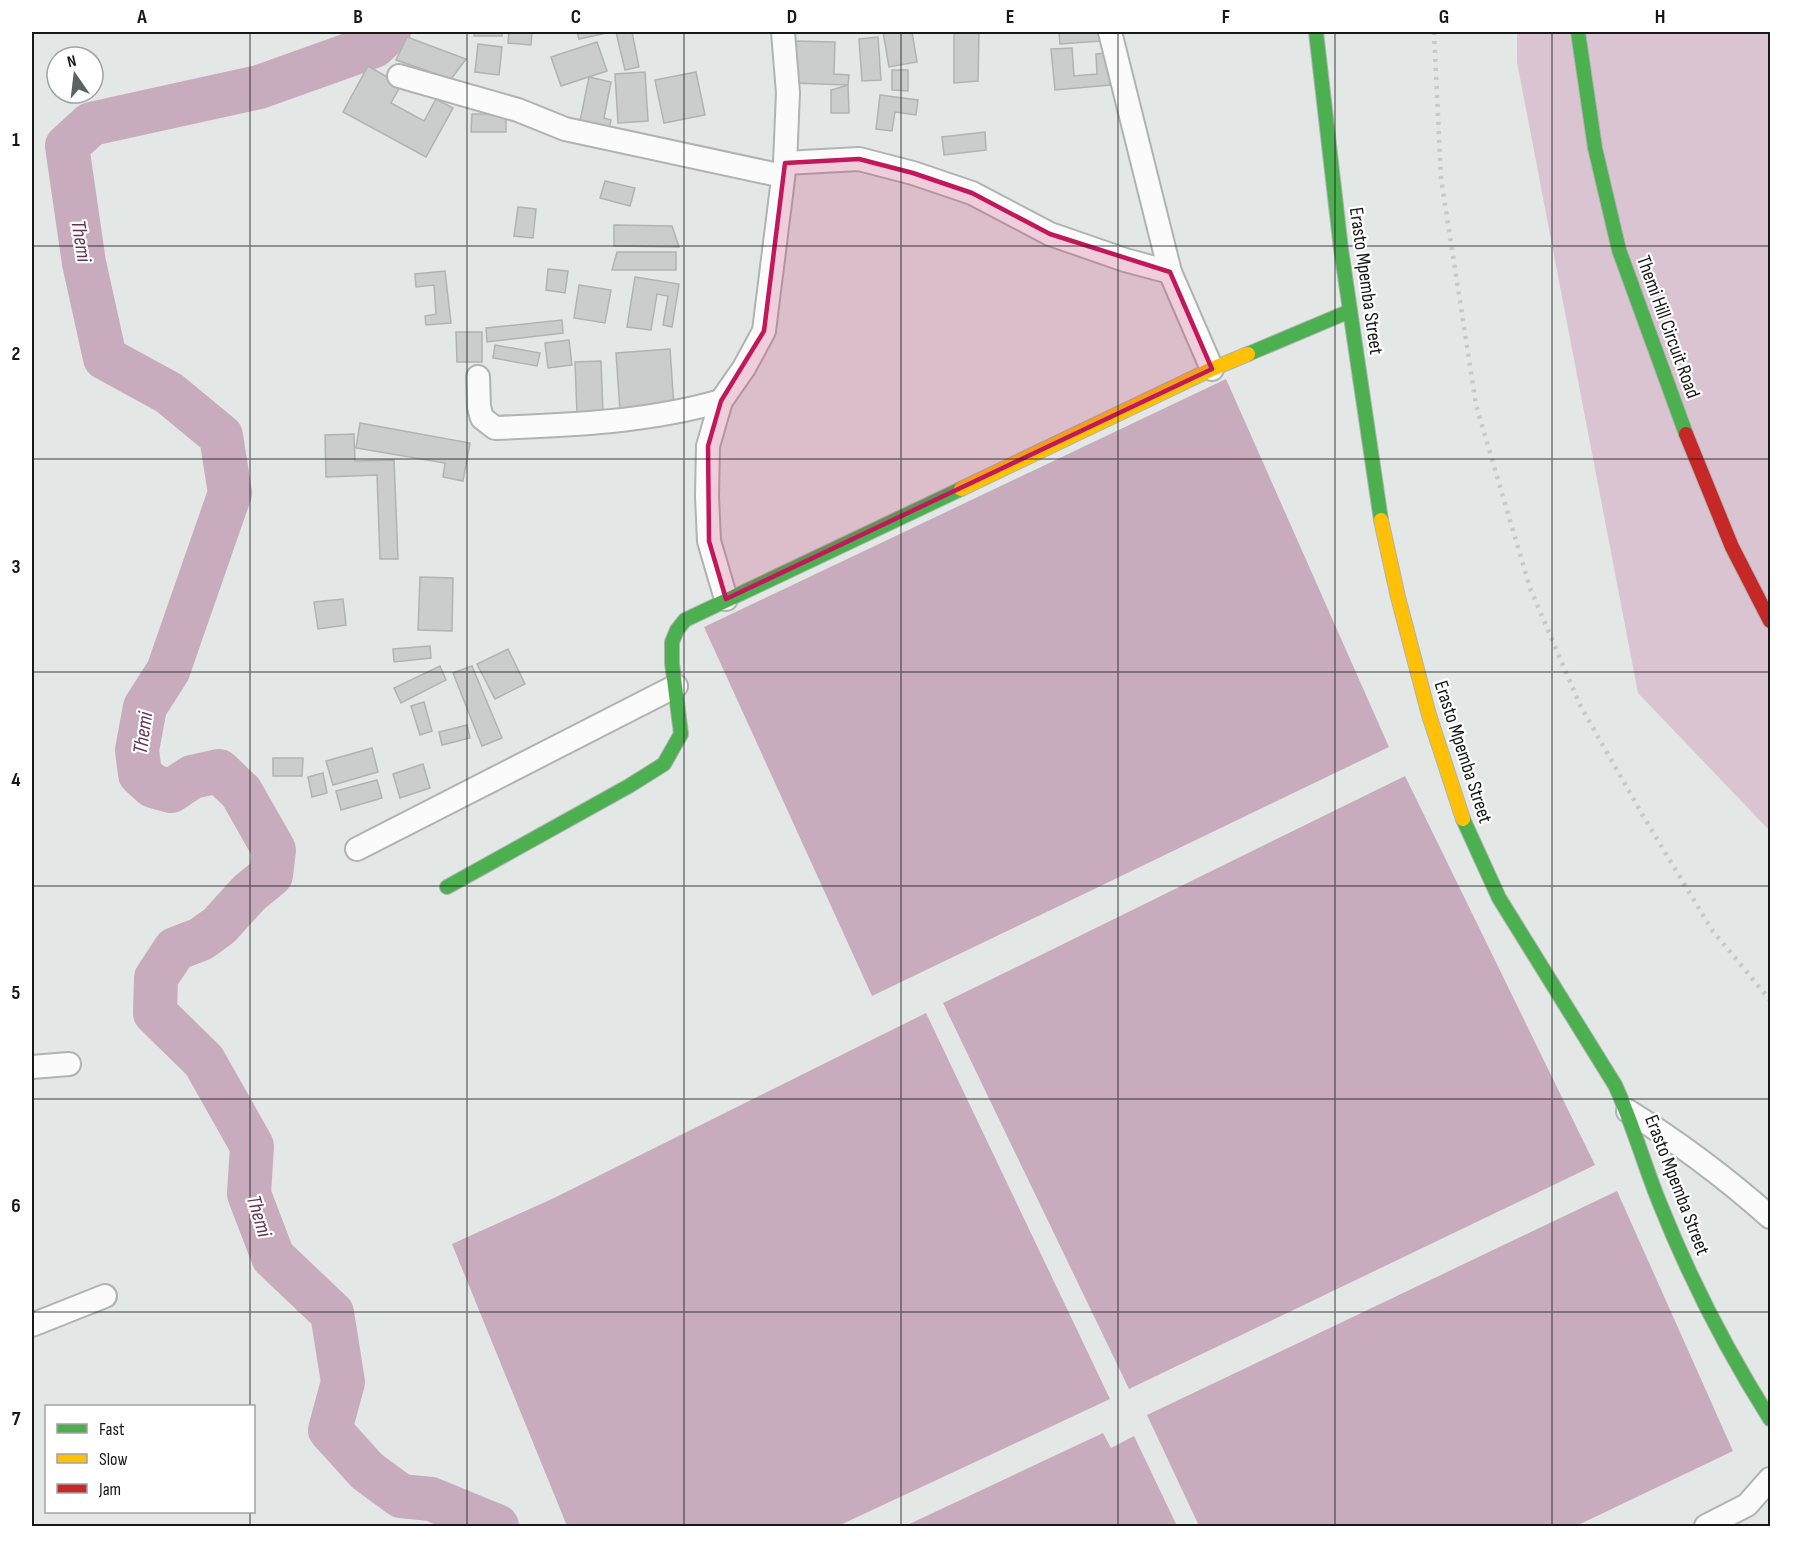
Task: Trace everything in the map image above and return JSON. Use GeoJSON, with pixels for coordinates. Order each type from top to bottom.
{"type":"FeatureCollection","features":[{"type":"Feature","properties":{"kind":"street"},"geometry":{"type":"LineString","coordinates":[[726,600],[709,541],[706,496],[708,446],[721,401],[744,368],[764,331],[784,170],[788,93],[783,32]]}},
{"type":"Feature","properties":{"kind":"street"},"geometry":{"type":"LineString","coordinates":[[1110,32],[1170,272],[1212,369]]}},
{"type":"Feature","properties":{"kind":"street","name":"Erasto Mpemba Street"},"geometry":{"type":"LineString","coordinates":[[1316,32],[1350,311],[1379,515],[1417,672],[1459,809],[1499,898],[1594,1050],[1628,1111],[1658,1201],[1683,1259],[1731,1354],[1770,1419]]}},
{"type":"Feature","properties":{"kind":"street","name":"Themi Hill Circuit Road"},"geometry":{"type":"LineString","coordinates":[[1578,32],[1595,148],[1619,250],[1687,437],[1732,547],[1770,621]]}},
{"type":"Feature","properties":{"kind":"street"},"geometry":{"type":"LineString","coordinates":[[399,76],[518,110],[565,129],[784,170],[859,159],[913,173],[972,193],[1050,234],[1125,260],[1170,272]]}},
{"type":"Feature","properties":{"kind":"street"},"geometry":{"type":"LineString","coordinates":[[447,887],[629,786],[664,764],[681,734],[672,663],[672,642],[677,630],[685,620],[1212,369],[1350,311]]}},
{"type":"Feature","properties":{"kind":"street"},"geometry":{"type":"LineString","coordinates":[[478,377],[479,407],[482,418],[495,428],[613,422],[692,409],[721,401]]}},
{"type":"Feature","properties":{"kind":"street"},"geometry":{"type":"LineString","coordinates":[[357,849],[676,686]]}},
{"type":"Feature","properties":{"kind":"street"},"geometry":{"type":"LineString","coordinates":[[32,1067],[69,1064]]}},
{"type":"Feature","properties":{"kind":"street"},"geometry":{"type":"LineString","coordinates":[[1628,1111],[1659,1130],[1718,1174],[1770,1217]]}},
{"type":"Feature","properties":{"kind":"street"},"geometry":{"type":"LineString","coordinates":[[32,1324],[105,1296]]}},
{"type":"Feature","properties":{"kind":"street"},"geometry":{"type":"LineString","coordinates":[[1706,1527],[1747,1505],[1770,1479]]}},
{"type":"Feature","properties":{"kind":"highlighted area"},"geometry":{"type":"Polygon","coordinates":[[[859,159],[913,173],[972,193],[1050,234],[1170,272],[1212,369],[726,599],[709,541],[708,446],[721,401],[764,331],[785,163],[859,159]]]}},
{"type":"Feature","properties":{"kind":"shaded area"},"geometry":{"type":"Polygon","coordinates":[[[1517,32],[1770,32],[1770,831],[1638,693],[1517,62],[1517,32]]]}},
{"type":"Feature","properties":{"kind":"shaded area"},"geometry":{"type":"Polygon","coordinates":[[[1226,379],[1389,747],[872,996],[704,627],[1226,379]]]}},
{"type":"Feature","properties":{"kind":"shaded area"},"geometry":{"type":"Polygon","coordinates":[[[1405,776],[1595,1165],[1129,1389],[943,1003],[1405,776]]]}},
{"type":"Feature","properties":{"kind":"shaded area"},"geometry":{"type":"Polygon","coordinates":[[[926,1013],[1110,1399],[838,1526],[567,1526],[452,1244],[554,1198],[926,1013]]]}},
{"type":"Feature","properties":{"kind":"shaded area"},"geometry":{"type":"Polygon","coordinates":[[[1617,1191],[1733,1451],[1576,1526],[1199,1526],[1147,1415],[1617,1191]]]}},
{"type":"Feature","properties":{"kind":"shaded area"},"geometry":{"type":"Polygon","coordinates":[[[1103,1433],[1111,1448],[1134,1436],[1177,1526],[905,1526],[1103,1433]]]}},
{"type":"Feature","properties":{"kind":"building"},"geometry":{"type":"Polygon","coordinates":[[[475,32],[502,32],[502,36],[474,36],[475,32]]]}},
{"type":"Feature","properties":{"kind":"building"},"geometry":{"type":"Polygon","coordinates":[[[509,32],[532,32],[531,45],[508,43],[509,32]]]}},
{"type":"Feature","properties":{"kind":"building"},"geometry":{"type":"Polygon","coordinates":[[[577,32],[611,32],[579,39],[577,32]]]}},
{"type":"Feature","properties":{"kind":"building"},"geometry":{"type":"Polygon","coordinates":[[[616,32],[632,32],[639,67],[625,70],[616,32]]]}},
{"type":"Feature","properties":{"kind":"building"},"geometry":{"type":"Polygon","coordinates":[[[883,32],[912,32],[917,62],[889,67],[883,32]]]}},
{"type":"Feature","properties":{"kind":"building"},"geometry":{"type":"Polygon","coordinates":[[[954,32],[979,32],[978,81],[954,83],[954,32]]]}},
{"type":"Feature","properties":{"kind":"building"},"geometry":{"type":"Polygon","coordinates":[[[1059,32],[1099,32],[1100,41],[1060,44],[1059,32]]]}},
{"type":"Feature","properties":{"kind":"building"},"geometry":{"type":"Polygon","coordinates":[[[407,37],[466,59],[451,79],[396,60],[407,37]]]}},
{"type":"Feature","properties":{"kind":"building"},"geometry":{"type":"Polygon","coordinates":[[[878,37],[881,80],[862,81],[859,39],[878,37]]]}},
{"type":"Feature","properties":{"kind":"building"},"geometry":{"type":"Polygon","coordinates":[[[794,41],[835,42],[834,74],[849,75],[848,85],[793,83],[794,41]]]}},
{"type":"Feature","properties":{"kind":"building"},"geometry":{"type":"Polygon","coordinates":[[[597,42],[607,71],[561,86],[551,57],[597,42]]]}},
{"type":"Feature","properties":{"kind":"building"},"geometry":{"type":"Polygon","coordinates":[[[478,44],[502,47],[499,75],[475,72],[478,44]]]}},
{"type":"Feature","properties":{"kind":"building"},"geometry":{"type":"Polygon","coordinates":[[[1072,48],[1074,76],[1097,74],[1096,54],[1107,53],[1110,85],[1055,90],[1051,49],[1072,48]]]}},
{"type":"Feature","properties":{"kind":"building"},"geometry":{"type":"Polygon","coordinates":[[[368,66],[401,85],[391,103],[424,121],[436,99],[453,108],[426,157],[343,112],[368,66]]]}},
{"type":"Feature","properties":{"kind":"building"},"geometry":{"type":"Polygon","coordinates":[[[892,70],[908,70],[908,91],[892,90],[892,70]]]}},
{"type":"Feature","properties":{"kind":"building"},"geometry":{"type":"Polygon","coordinates":[[[645,72],[648,121],[618,123],[615,74],[645,72]]]}},
{"type":"Feature","properties":{"kind":"building"},"geometry":{"type":"Polygon","coordinates":[[[696,72],[705,115],[664,123],[655,80],[696,72]]]}},
{"type":"Feature","properties":{"kind":"building"},"geometry":{"type":"Polygon","coordinates":[[[589,77],[611,82],[604,118],[611,120],[607,137],[578,131],[589,77]]]}},
{"type":"Feature","properties":{"kind":"building"},"geometry":{"type":"Polygon","coordinates":[[[848,85],[849,113],[831,113],[831,90],[848,85]]]}},
{"type":"Feature","properties":{"kind":"building"},"geometry":{"type":"Polygon","coordinates":[[[880,95],[918,100],[916,115],[895,112],[892,131],[876,129],[880,95]]]}},
{"type":"Feature","properties":{"kind":"building"},"geometry":{"type":"Polygon","coordinates":[[[472,114],[506,114],[506,132],[471,132],[472,114]]]}},
{"type":"Feature","properties":{"kind":"building"},"geometry":{"type":"Polygon","coordinates":[[[985,132],[986,150],[944,155],[942,137],[985,132]]]}},
{"type":"Feature","properties":{"kind":"building"},"geometry":{"type":"Polygon","coordinates":[[[605,181],[635,188],[630,206],[600,198],[605,181]]]}},
{"type":"Feature","properties":{"kind":"building"},"geometry":{"type":"Polygon","coordinates":[[[518,207],[536,209],[533,238],[514,236],[518,207]]]}},
{"type":"Feature","properties":{"kind":"building"},"geometry":{"type":"Polygon","coordinates":[[[614,225],[672,226],[679,247],[614,246],[614,225]]]}},
{"type":"Feature","properties":{"kind":"building"},"geometry":{"type":"Polygon","coordinates":[[[617,252],[676,252],[676,270],[612,270],[617,252]]]}},
{"type":"Feature","properties":{"kind":"building"},"geometry":{"type":"Polygon","coordinates":[[[548,269],[568,271],[565,293],[546,290],[548,269]]]}},
{"type":"Feature","properties":{"kind":"building"},"geometry":{"type":"Polygon","coordinates":[[[445,271],[451,323],[426,325],[425,316],[436,314],[434,285],[416,287],[415,274],[445,271]]]}},
{"type":"Feature","properties":{"kind":"building"},"geometry":{"type":"Polygon","coordinates":[[[635,277],[679,284],[672,327],[663,325],[668,296],[657,294],[651,330],[627,327],[635,277]]]}},
{"type":"Feature","properties":{"kind":"building"},"geometry":{"type":"Polygon","coordinates":[[[579,285],[611,290],[605,323],[574,318],[579,285]]]}},
{"type":"Feature","properties":{"kind":"building"},"geometry":{"type":"Polygon","coordinates":[[[562,320],[563,333],[487,342],[486,328],[562,320]]]}},
{"type":"Feature","properties":{"kind":"building"},"geometry":{"type":"Polygon","coordinates":[[[456,332],[482,332],[482,362],[457,362],[456,332]]]}},
{"type":"Feature","properties":{"kind":"building"},"geometry":{"type":"Polygon","coordinates":[[[569,340],[572,365],[548,368],[545,343],[569,340]]]}},
{"type":"Feature","properties":{"kind":"building"},"geometry":{"type":"Polygon","coordinates":[[[495,345],[540,353],[537,366],[493,358],[495,345]]]}},
{"type":"Feature","properties":{"kind":"building"},"geometry":{"type":"Polygon","coordinates":[[[670,349],[674,407],[620,411],[616,353],[670,349]]]}},
{"type":"Feature","properties":{"kind":"building"},"geometry":{"type":"Polygon","coordinates":[[[601,361],[603,413],[577,414],[575,362],[601,361]]]}},
{"type":"Feature","properties":{"kind":"building"},"geometry":{"type":"Polygon","coordinates":[[[360,423],[470,443],[463,481],[443,477],[445,463],[356,448],[360,423]]]}},
{"type":"Feature","properties":{"kind":"building"},"geometry":{"type":"Polygon","coordinates":[[[354,434],[355,461],[394,460],[398,559],[380,559],[377,475],[326,477],[325,435],[354,434]]]}},
{"type":"Feature","properties":{"kind":"building"},"geometry":{"type":"Polygon","coordinates":[[[420,577],[453,578],[452,631],[418,630],[420,577]]]}},
{"type":"Feature","properties":{"kind":"building"},"geometry":{"type":"Polygon","coordinates":[[[343,599],[346,625],[318,629],[314,602],[343,599]]]}},
{"type":"Feature","properties":{"kind":"building"},"geometry":{"type":"Polygon","coordinates":[[[430,646],[431,658],[394,662],[393,649],[430,646]]]}},
{"type":"Feature","properties":{"kind":"building"},"geometry":{"type":"Polygon","coordinates":[[[508,649],[525,684],[495,699],[477,664],[508,649]]]}},
{"type":"Feature","properties":{"kind":"building"},"geometry":{"type":"Polygon","coordinates":[[[440,666],[446,680],[401,703],[394,688],[440,666]]]}},
{"type":"Feature","properties":{"kind":"building"},"geometry":{"type":"Polygon","coordinates":[[[472,666],[502,738],[482,746],[453,673],[472,666]]]}},
{"type":"Feature","properties":{"kind":"building"},"geometry":{"type":"Polygon","coordinates":[[[424,702],[432,731],[420,735],[411,706],[424,702]]]}},
{"type":"Feature","properties":{"kind":"building"},"geometry":{"type":"Polygon","coordinates":[[[467,725],[470,738],[442,745],[439,732],[467,725]]]}},
{"type":"Feature","properties":{"kind":"building"},"geometry":{"type":"Polygon","coordinates":[[[372,748],[378,772],[333,785],[326,761],[372,748]]]}},
{"type":"Feature","properties":{"kind":"building"},"geometry":{"type":"Polygon","coordinates":[[[273,758],[303,758],[302,776],[273,776],[273,758]]]}},
{"type":"Feature","properties":{"kind":"building"},"geometry":{"type":"Polygon","coordinates":[[[423,764],[430,788],[400,798],[393,774],[423,764]]]}},
{"type":"Feature","properties":{"kind":"building"},"geometry":{"type":"Polygon","coordinates":[[[323,773],[327,793],[312,797],[308,777],[323,773]]]}},
{"type":"Feature","properties":{"kind":"building"},"geometry":{"type":"Polygon","coordinates":[[[377,780],[382,798],[341,810],[336,791],[377,780]]]}},
{"type":"Feature","properties":{"kind":"waterway","name":"Themi"},"geometry":{"type":"LineString","coordinates":[[389,32],[374,46],[259,87],[91,124],[67,146],[84,263],[105,358],[169,393],[221,436],[230,493],[168,671],[145,707],[137,750],[140,774],[153,786],[171,791],[192,777],[219,771],[241,792],[274,850],[271,875],[249,893],[219,926],[201,939],[175,949],[156,978],[155,1013],[204,1061],[252,1146],[249,1194],[273,1257],[332,1313],[343,1382],[330,1430],[367,1471],[401,1496],[431,1499],[497,1526]]}},
{"type":"Feature","properties":{"kind":"railway"},"geometry":{"type":"LineString","coordinates":[[1434,32],[1441,178],[1476,405],[1530,588],[1580,705],[1642,814],[1712,930],[1770,1000]]}},
{"type":"Feature","properties":{"kind":"traffic: fast"},"geometry":{"type":"LineString","coordinates":[[1316,32],[1341,249],[1381,520]]}},
{"type":"Feature","properties":{"kind":"traffic: fast"},"geometry":{"type":"LineString","coordinates":[[1578,32],[1595,148],[1619,250],[1686,434]]}},
{"type":"Feature","properties":{"kind":"traffic: fast"},"geometry":{"type":"LineString","coordinates":[[1248,354],[1350,311]]}},
{"type":"Feature","properties":{"kind":"traffic: fast"},"geometry":{"type":"LineString","coordinates":[[447,887],[629,786],[664,764],[681,734],[672,663],[672,642],[677,630],[685,620],[961,489]]}},
{"type":"Feature","properties":{"kind":"traffic: fast"},"geometry":{"type":"LineString","coordinates":[[1463,819],[1499,898],[1615,1085],[1684,1260],[1724,1341],[1770,1419]]}},
{"type":"Feature","properties":{"kind":"traffic: slow"},"geometry":{"type":"LineString","coordinates":[[961,489],[1248,354]]}},
{"type":"Feature","properties":{"kind":"traffic: slow"},"geometry":{"type":"LineString","coordinates":[[1381,520],[1398,597],[1429,715],[1463,819]]}},
{"type":"Feature","properties":{"kind":"traffic: jam"},"geometry":{"type":"LineString","coordinates":[[1686,434],[1732,547],[1770,621]]}}]}
